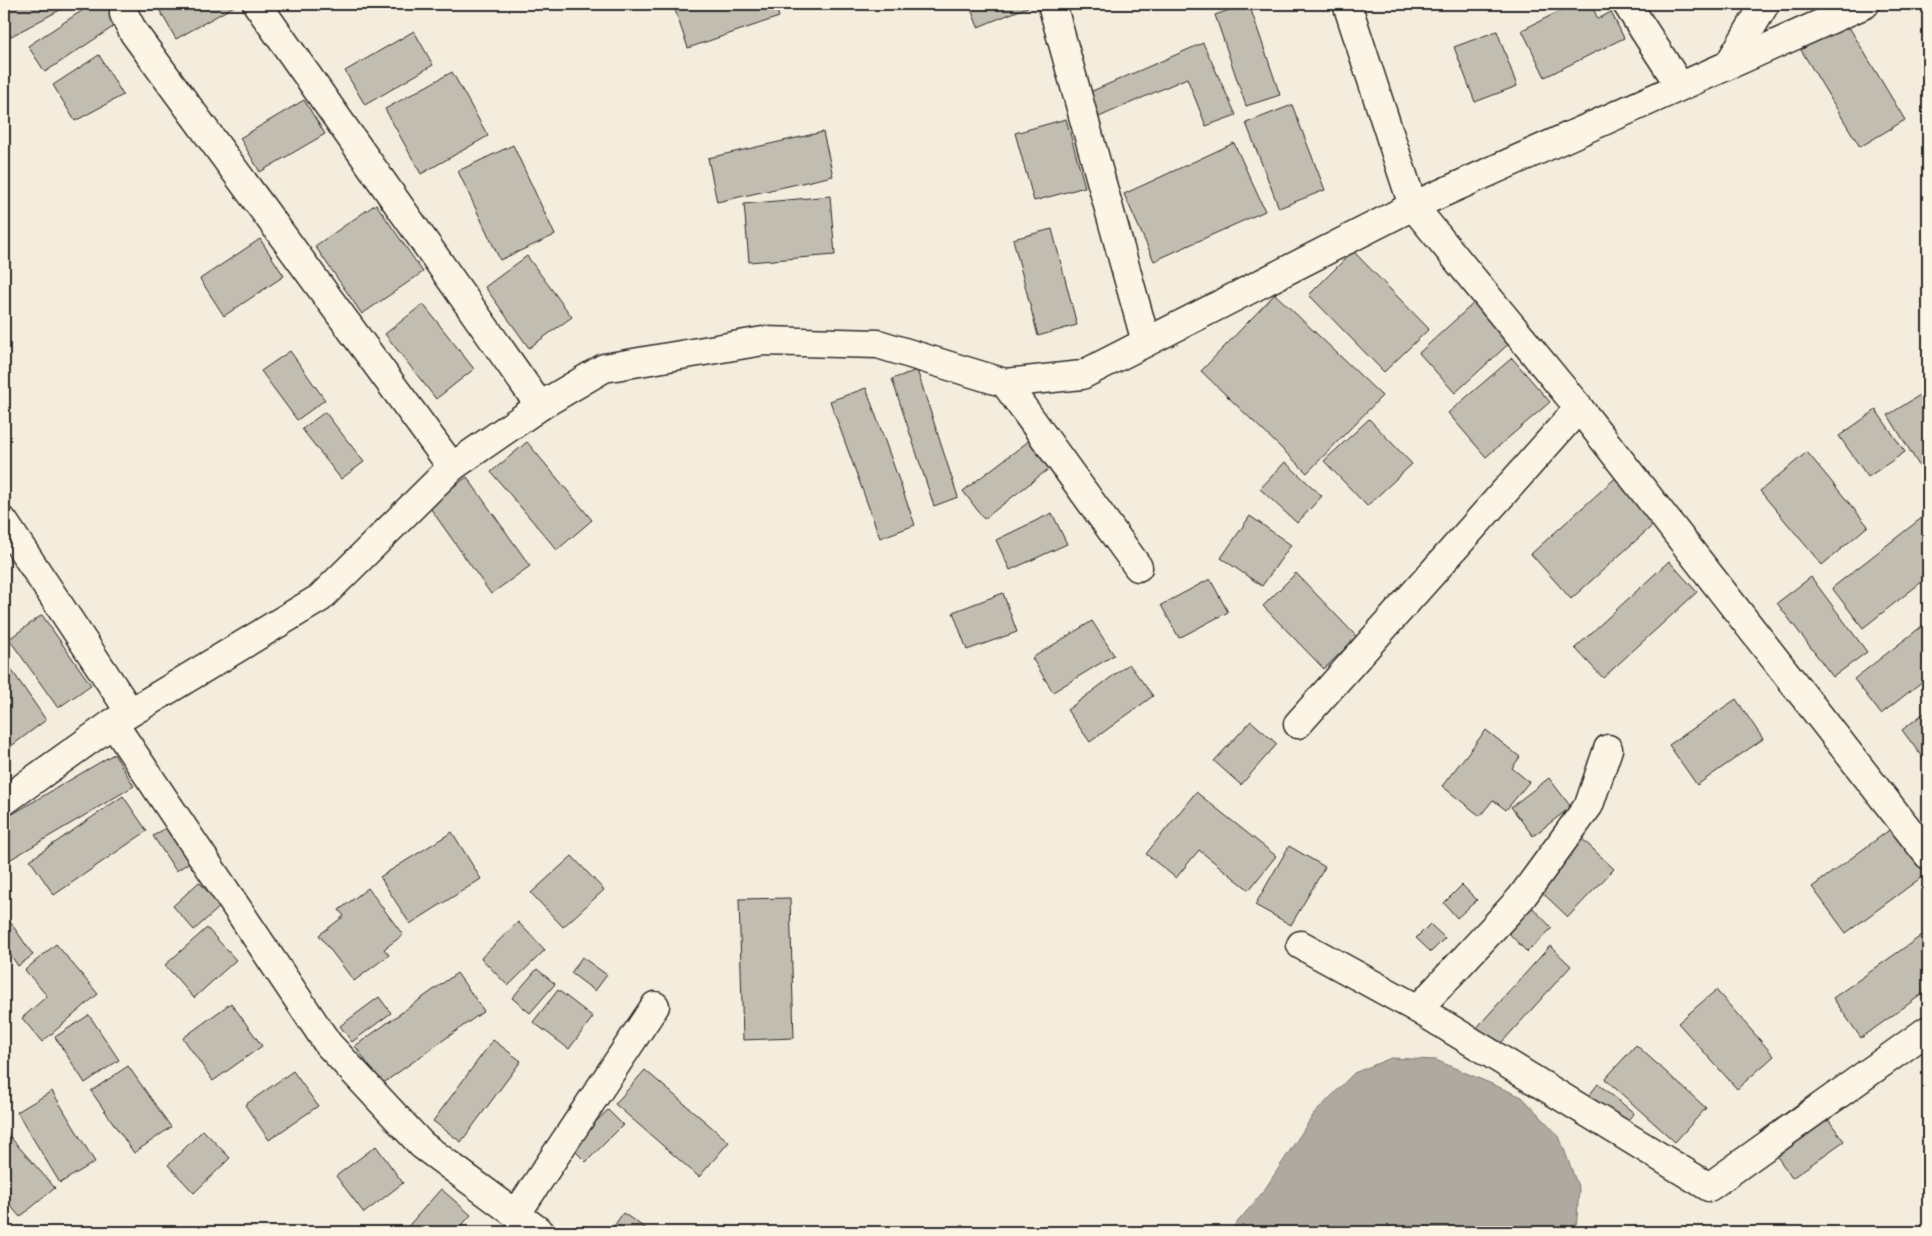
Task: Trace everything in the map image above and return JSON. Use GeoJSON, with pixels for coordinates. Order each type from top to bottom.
{"type":"FeatureCollection","features":[{"type":"Feature","properties":{"kind":"street"},"geometry":{"type":"LineString","coordinates":[[124,4],[124,14],[134,34],[452,467]]}},
{"type":"Feature","properties":{"kind":"street"},"geometry":{"type":"LineString","coordinates":[[257,4],[540,406]]}},
{"type":"Feature","properties":{"kind":"street"},"geometry":{"type":"LineString","coordinates":[[1052,4],[1146,342]]}},
{"type":"Feature","properties":{"kind":"street"},"geometry":{"type":"LineString","coordinates":[[1347,4],[1413,206],[1580,408],[1928,855]]}},
{"type":"Feature","properties":{"kind":"street"},"geometry":{"type":"LineString","coordinates":[[1626,4],[1680,86]]}},
{"type":"Feature","properties":{"kind":"street"},"geometry":{"type":"LineString","coordinates":[[1728,64],[1765,4]]}},
{"type":"Feature","properties":{"kind":"street"},"geometry":{"type":"LineString","coordinates":[[4,801],[121,718],[320,598],[452,467],[540,406],[604,368],[763,341],[878,344],[1005,382],[1082,375],[1413,206],[1865,4]]}},
{"type":"Feature","properties":{"kind":"street"},"geometry":{"type":"LineString","coordinates":[[1005,382],[1138,567]]}},
{"type":"Feature","properties":{"kind":"street"},"geometry":{"type":"LineString","coordinates":[[1298,724],[1580,408]]}},
{"type":"Feature","properties":{"kind":"street"},"geometry":{"type":"LineString","coordinates":[[4,522],[121,718],[328,1044],[422,1145],[517,1213],[540,1232]]}},
{"type":"Feature","properties":{"kind":"street"},"geometry":{"type":"LineString","coordinates":[[1418,1009],[1521,898],[1544,867],[1589,805],[1608,749]]}},
{"type":"Feature","properties":{"kind":"street"},"geometry":{"type":"LineString","coordinates":[[1301,945],[1418,1009],[1709,1187],[1928,1030]]}},
{"type":"Feature","properties":{"kind":"street"},"geometry":{"type":"LineString","coordinates":[[517,1213],[654,1006]]}},
{"type":"Feature","properties":{"kind":"shaded area"},"geometry":{"type":"Polygon","coordinates":[[[1391,1058],[1436,1060],[1522,1097],[1559,1136],[1579,1189],[1576,1232],[1229,1232],[1263,1192],[1314,1114],[1354,1073],[1391,1058]]]}},
{"type":"Feature","properties":{"kind":"building"},"geometry":{"type":"Polygon","coordinates":[[[4,4],[71,4],[4,40],[4,4]]]}},
{"type":"Feature","properties":{"kind":"building"},"geometry":{"type":"Polygon","coordinates":[[[92,4],[106,4],[119,23],[45,72],[28,46],[92,4]]]}},
{"type":"Feature","properties":{"kind":"building"},"geometry":{"type":"Polygon","coordinates":[[[156,4],[238,4],[176,39],[156,4]]]}},
{"type":"Feature","properties":{"kind":"building"},"geometry":{"type":"Polygon","coordinates":[[[673,4],[775,4],[779,17],[688,48],[673,4]]]}},
{"type":"Feature","properties":{"kind":"building"},"geometry":{"type":"Polygon","coordinates":[[[969,4],[1035,4],[978,27],[969,4]]]}},
{"type":"Feature","properties":{"kind":"building"},"geometry":{"type":"Polygon","coordinates":[[[1249,4],[1280,95],[1246,106],[1215,15],[1249,4]]]}},
{"type":"Feature","properties":{"kind":"building"},"geometry":{"type":"Polygon","coordinates":[[[1574,4],[1591,4],[1598,19],[1611,12],[1624,38],[1545,77],[1522,30],[1574,4]]]}},
{"type":"Feature","properties":{"kind":"building"},"geometry":{"type":"Polygon","coordinates":[[[1846,22],[1905,120],[1860,147],[1801,50],[1846,22]]]}},
{"type":"Feature","properties":{"kind":"building"},"geometry":{"type":"Polygon","coordinates":[[[414,31],[433,65],[365,105],[345,71],[414,31]]]}},
{"type":"Feature","properties":{"kind":"building"},"geometry":{"type":"Polygon","coordinates":[[[1497,31],[1517,86],[1475,102],[1454,47],[1497,31]]]}},
{"type":"Feature","properties":{"kind":"building"},"geometry":{"type":"Polygon","coordinates":[[[1203,43],[1236,115],[1206,126],[1187,78],[1099,117],[1090,92],[1203,43]]]}},
{"type":"Feature","properties":{"kind":"building"},"geometry":{"type":"Polygon","coordinates":[[[99,55],[123,95],[75,121],[53,85],[99,55]]]}},
{"type":"Feature","properties":{"kind":"building"},"geometry":{"type":"Polygon","coordinates":[[[452,72],[488,136],[421,174],[385,109],[452,72]]]}},
{"type":"Feature","properties":{"kind":"building"},"geometry":{"type":"Polygon","coordinates":[[[304,100],[325,134],[260,172],[240,138],[304,100]]]}},
{"type":"Feature","properties":{"kind":"building"},"geometry":{"type":"Polygon","coordinates":[[[1292,105],[1325,190],[1279,208],[1246,123],[1292,105]]]}},
{"type":"Feature","properties":{"kind":"building"},"geometry":{"type":"Polygon","coordinates":[[[1066,119],[1085,187],[1034,201],[1015,133],[1066,119]]]}},
{"type":"Feature","properties":{"kind":"building"},"geometry":{"type":"Polygon","coordinates":[[[823,132],[833,176],[717,202],[708,158],[823,132]]]}},
{"type":"Feature","properties":{"kind":"building"},"geometry":{"type":"Polygon","coordinates":[[[1234,143],[1265,211],[1154,261],[1124,194],[1234,143]]]}},
{"type":"Feature","properties":{"kind":"building"},"geometry":{"type":"Polygon","coordinates":[[[513,145],[555,235],[500,260],[458,171],[513,145]]]}},
{"type":"Feature","properties":{"kind":"building"},"geometry":{"type":"Polygon","coordinates":[[[830,196],[835,255],[749,262],[744,204],[830,196]]]}},
{"type":"Feature","properties":{"kind":"building"},"geometry":{"type":"Polygon","coordinates":[[[376,204],[423,272],[362,314],[315,246],[376,204]]]}},
{"type":"Feature","properties":{"kind":"building"},"geometry":{"type":"Polygon","coordinates":[[[1052,229],[1077,325],[1038,336],[1013,239],[1052,229]]]}},
{"type":"Feature","properties":{"kind":"building"},"geometry":{"type":"Polygon","coordinates":[[[260,239],[284,276],[224,316],[200,279],[260,239]]]}},
{"type":"Feature","properties":{"kind":"building"},"geometry":{"type":"Polygon","coordinates":[[[1353,251],[1429,329],[1384,372],[1309,295],[1353,251]]]}},
{"type":"Feature","properties":{"kind":"building"},"geometry":{"type":"Polygon","coordinates":[[[527,256],[572,317],[529,348],[485,287],[527,256]]]}},
{"type":"Feature","properties":{"kind":"building"},"geometry":{"type":"Polygon","coordinates":[[[1275,294],[1382,396],[1307,473],[1201,371],[1275,294]]]}},
{"type":"Feature","properties":{"kind":"building"},"geometry":{"type":"Polygon","coordinates":[[[1477,300],[1514,339],[1455,393],[1419,353],[1477,300]]]}},
{"type":"Feature","properties":{"kind":"building"},"geometry":{"type":"Polygon","coordinates":[[[423,304],[474,369],[436,399],[385,334],[423,304]]]}},
{"type":"Feature","properties":{"kind":"building"},"geometry":{"type":"Polygon","coordinates":[[[290,351],[325,400],[297,420],[261,371],[290,351]]]}},
{"type":"Feature","properties":{"kind":"building"},"geometry":{"type":"Polygon","coordinates":[[[1512,358],[1550,402],[1486,457],[1448,413],[1512,358]]]}},
{"type":"Feature","properties":{"kind":"building"},"geometry":{"type":"Polygon","coordinates":[[[917,370],[958,497],[934,506],[892,379],[917,370]]]}},
{"type":"Feature","properties":{"kind":"building"},"geometry":{"type":"Polygon","coordinates":[[[866,388],[915,525],[880,538],[830,401],[866,388]]]}},
{"type":"Feature","properties":{"kind":"building"},"geometry":{"type":"Polygon","coordinates":[[[1928,390],[1928,469],[1923,472],[1888,415],[1928,390]]]}},
{"type":"Feature","properties":{"kind":"building"},"geometry":{"type":"Polygon","coordinates":[[[1876,410],[1905,452],[1868,477],[1839,436],[1876,410]]]}},
{"type":"Feature","properties":{"kind":"building"},"geometry":{"type":"Polygon","coordinates":[[[325,412],[364,462],[341,479],[302,429],[325,412]]]}},
{"type":"Feature","properties":{"kind":"building"},"geometry":{"type":"Polygon","coordinates":[[[1369,419],[1412,464],[1367,506],[1324,461],[1369,419]]]}},
{"type":"Feature","properties":{"kind":"building"},"geometry":{"type":"Polygon","coordinates":[[[1034,437],[1055,464],[984,519],[963,491],[1034,437]]]}},
{"type":"Feature","properties":{"kind":"building"},"geometry":{"type":"Polygon","coordinates":[[[527,442],[592,520],[557,550],[491,472],[527,442]]]}},
{"type":"Feature","properties":{"kind":"building"},"geometry":{"type":"Polygon","coordinates":[[[1807,452],[1868,526],[1822,565],[1760,491],[1807,452]]]}},
{"type":"Feature","properties":{"kind":"building"},"geometry":{"type":"Polygon","coordinates":[[[1285,462],[1322,496],[1297,523],[1260,489],[1285,462]]]}},
{"type":"Feature","properties":{"kind":"building"},"geometry":{"type":"Polygon","coordinates":[[[1622,472],[1662,517],[1571,599],[1531,554],[1622,472]]]}},
{"type":"Feature","properties":{"kind":"building"},"geometry":{"type":"Polygon","coordinates":[[[467,477],[530,566],[491,594],[428,505],[467,477]]]}},
{"type":"Feature","properties":{"kind":"building"},"geometry":{"type":"Polygon","coordinates":[[[1052,513],[1067,544],[1010,570],[996,540],[1052,513]]]}},
{"type":"Feature","properties":{"kind":"building"},"geometry":{"type":"Polygon","coordinates":[[[1928,513],[1928,577],[1863,628],[1832,588],[1928,513]]]}},
{"type":"Feature","properties":{"kind":"building"},"geometry":{"type":"Polygon","coordinates":[[[1250,516],[1291,545],[1262,586],[1221,558],[1250,516]]]}},
{"type":"Feature","properties":{"kind":"building"},"geometry":{"type":"Polygon","coordinates":[[[1669,561],[1697,592],[1603,678],[1575,648],[1669,561]]]}},
{"type":"Feature","properties":{"kind":"building"},"geometry":{"type":"Polygon","coordinates":[[[1296,573],[1357,637],[1324,669],[1263,606],[1296,573]]]}},
{"type":"Feature","properties":{"kind":"building"},"geometry":{"type":"Polygon","coordinates":[[[1811,577],[1867,652],[1833,677],[1777,603],[1811,577]]]}},
{"type":"Feature","properties":{"kind":"building"},"geometry":{"type":"Polygon","coordinates":[[[1210,579],[1228,612],[1179,638],[1161,605],[1210,579]]]}},
{"type":"Feature","properties":{"kind":"building"},"geometry":{"type":"Polygon","coordinates":[[[1003,593],[1017,632],[967,650],[953,612],[1003,593]]]}},
{"type":"Feature","properties":{"kind":"building"},"geometry":{"type":"Polygon","coordinates":[[[42,615],[91,685],[58,708],[9,639],[42,615]]]}},
{"type":"Feature","properties":{"kind":"building"},"geometry":{"type":"Polygon","coordinates":[[[1092,621],[1114,655],[1053,692],[1032,658],[1092,621]]]}},
{"type":"Feature","properties":{"kind":"building"},"geometry":{"type":"Polygon","coordinates":[[[1926,623],[1928,626],[1928,677],[1881,714],[1854,679],[1926,623]]]}},
{"type":"Feature","properties":{"kind":"building"},"geometry":{"type":"Polygon","coordinates":[[[4,659],[46,720],[10,747],[4,739],[4,659]]]}},
{"type":"Feature","properties":{"kind":"building"},"geometry":{"type":"Polygon","coordinates":[[[1129,664],[1153,696],[1090,742],[1067,710],[1129,664]]]}},
{"type":"Feature","properties":{"kind":"building"},"geometry":{"type":"Polygon","coordinates":[[[1736,699],[1763,739],[1697,785],[1669,745],[1736,699]]]}},
{"type":"Feature","properties":{"kind":"building"},"geometry":{"type":"Polygon","coordinates":[[[1928,710],[1928,765],[1902,730],[1928,710]]]}},
{"type":"Feature","properties":{"kind":"building"},"geometry":{"type":"Polygon","coordinates":[[[1251,721],[1277,744],[1241,785],[1214,761],[1251,721]]]}},
{"type":"Feature","properties":{"kind":"building"},"geometry":{"type":"Polygon","coordinates":[[[1486,730],[1520,757],[1512,768],[1529,782],[1506,810],[1493,800],[1480,816],[1442,786],[1486,730]]]}},
{"type":"Feature","properties":{"kind":"building"},"geometry":{"type":"Polygon","coordinates":[[[114,754],[134,786],[6,862],[4,858],[4,819],[114,754]]]}},
{"type":"Feature","properties":{"kind":"building"},"geometry":{"type":"Polygon","coordinates":[[[1549,778],[1571,807],[1533,836],[1511,807],[1549,778]]]}},
{"type":"Feature","properties":{"kind":"building"},"geometry":{"type":"Polygon","coordinates":[[[1196,792],[1276,856],[1249,890],[1199,850],[1176,878],[1146,854],[1196,792]]]}},
{"type":"Feature","properties":{"kind":"building"},"geometry":{"type":"Polygon","coordinates":[[[123,796],[147,831],[54,895],[30,860],[123,796]]]}},
{"type":"Feature","properties":{"kind":"building"},"geometry":{"type":"Polygon","coordinates":[[[169,826],[192,861],[176,871],[153,836],[169,826]]]}},
{"type":"Feature","properties":{"kind":"building"},"geometry":{"type":"Polygon","coordinates":[[[1892,828],[1926,874],[1846,933],[1812,887],[1892,828]]]}},
{"type":"Feature","properties":{"kind":"building"},"geometry":{"type":"Polygon","coordinates":[[[452,832],[481,879],[410,924],[380,877],[452,832]]]}},
{"type":"Feature","properties":{"kind":"building"},"geometry":{"type":"Polygon","coordinates":[[[1576,833],[1614,869],[1568,917],[1531,882],[1576,833]]]}},
{"type":"Feature","properties":{"kind":"building"},"geometry":{"type":"Polygon","coordinates":[[[1289,846],[1325,867],[1291,925],[1255,905],[1289,846]]]}},
{"type":"Feature","properties":{"kind":"building"},"geometry":{"type":"Polygon","coordinates":[[[572,856],[604,890],[563,927],[531,893],[572,856]]]}},
{"type":"Feature","properties":{"kind":"building"},"geometry":{"type":"Polygon","coordinates":[[[199,882],[221,906],[194,930],[173,906],[199,882]]]}},
{"type":"Feature","properties":{"kind":"building"},"geometry":{"type":"Polygon","coordinates":[[[1462,885],[1477,900],[1457,918],[1444,903],[1462,885]]]}},
{"type":"Feature","properties":{"kind":"building"},"geometry":{"type":"Polygon","coordinates":[[[368,888],[403,935],[384,949],[389,955],[354,981],[319,935],[344,916],[339,910],[368,888]]]}},
{"type":"Feature","properties":{"kind":"building"},"geometry":{"type":"Polygon","coordinates":[[[790,898],[794,1038],[743,1040],[739,899],[790,898]]]}},
{"type":"Feature","properties":{"kind":"building"},"geometry":{"type":"Polygon","coordinates":[[[1526,901],[1552,928],[1527,952],[1501,925],[1526,901]]]}},
{"type":"Feature","properties":{"kind":"building"},"geometry":{"type":"Polygon","coordinates":[[[4,913],[33,955],[18,966],[4,945],[4,913]]]}},
{"type":"Feature","properties":{"kind":"building"},"geometry":{"type":"Polygon","coordinates":[[[518,922],[545,950],[508,986],[481,958],[518,922]]]}},
{"type":"Feature","properties":{"kind":"building"},"geometry":{"type":"Polygon","coordinates":[[[1430,924],[1445,938],[1431,952],[1416,938],[1430,924]]]}},
{"type":"Feature","properties":{"kind":"building"},"geometry":{"type":"Polygon","coordinates":[[[207,928],[236,960],[194,998],[165,965],[207,928]]]}},
{"type":"Feature","properties":{"kind":"building"},"geometry":{"type":"Polygon","coordinates":[[[1928,931],[1928,990],[1861,1038],[1833,998],[1928,931]]]}},
{"type":"Feature","properties":{"kind":"building"},"geometry":{"type":"Polygon","coordinates":[[[56,944],[98,994],[42,1042],[22,1018],[47,996],[25,970],[56,944]]]}},
{"type":"Feature","properties":{"kind":"building"},"geometry":{"type":"Polygon","coordinates":[[[1550,946],[1571,966],[1494,1051],[1473,1032],[1550,946]]]}},
{"type":"Feature","properties":{"kind":"building"},"geometry":{"type":"Polygon","coordinates":[[[582,957],[607,975],[595,991],[571,973],[582,957]]]}},
{"type":"Feature","properties":{"kind":"building"},"geometry":{"type":"Polygon","coordinates":[[[537,969],[555,984],[530,1013],[512,998],[537,969]]]}},
{"type":"Feature","properties":{"kind":"building"},"geometry":{"type":"Polygon","coordinates":[[[457,973],[484,1011],[382,1084],[355,1046],[457,973]]]}},
{"type":"Feature","properties":{"kind":"building"},"geometry":{"type":"Polygon","coordinates":[[[558,990],[593,1017],[569,1049],[533,1022],[558,990]]]}},
{"type":"Feature","properties":{"kind":"building"},"geometry":{"type":"Polygon","coordinates":[[[1716,990],[1774,1056],[1737,1089],[1678,1023],[1716,990]]]}},
{"type":"Feature","properties":{"kind":"building"},"geometry":{"type":"Polygon","coordinates":[[[379,997],[391,1013],[352,1042],[340,1026],[379,997]]]}},
{"type":"Feature","properties":{"kind":"building"},"geometry":{"type":"Polygon","coordinates":[[[231,1003],[262,1046],[213,1081],[183,1038],[231,1003]]]}},
{"type":"Feature","properties":{"kind":"building"},"geometry":{"type":"Polygon","coordinates":[[[89,1015],[119,1060],[85,1083],[55,1037],[89,1015]]]}},
{"type":"Feature","properties":{"kind":"building"},"geometry":{"type":"Polygon","coordinates":[[[493,1040],[521,1061],[461,1142],[433,1121],[493,1040]]]}},
{"type":"Feature","properties":{"kind":"building"},"geometry":{"type":"Polygon","coordinates":[[[1636,1045],[1706,1108],[1675,1142],[1605,1079],[1636,1045]]]}},
{"type":"Feature","properties":{"kind":"building"},"geometry":{"type":"Polygon","coordinates":[[[128,1066],[171,1127],[134,1153],[91,1091],[128,1066]]]}},
{"type":"Feature","properties":{"kind":"building"},"geometry":{"type":"Polygon","coordinates":[[[645,1070],[729,1142],[699,1177],[615,1104],[645,1070]]]}},
{"type":"Feature","properties":{"kind":"building"},"geometry":{"type":"Polygon","coordinates":[[[293,1071],[318,1106],[269,1140],[245,1105],[293,1071]]]}},
{"type":"Feature","properties":{"kind":"building"},"geometry":{"type":"Polygon","coordinates":[[[1598,1084],[1634,1113],[1622,1127],[1587,1098],[1598,1084]]]}},
{"type":"Feature","properties":{"kind":"building"},"geometry":{"type":"Polygon","coordinates":[[[52,1091],[95,1162],[60,1183],[17,1112],[52,1091]]]}},
{"type":"Feature","properties":{"kind":"building"},"geometry":{"type":"Polygon","coordinates":[[[1810,1095],[1844,1141],[1792,1178],[1760,1132],[1810,1095]]]}},
{"type":"Feature","properties":{"kind":"building"},"geometry":{"type":"Polygon","coordinates":[[[608,1110],[623,1125],[586,1162],[570,1146],[608,1110]]]}},
{"type":"Feature","properties":{"kind":"building"},"geometry":{"type":"Polygon","coordinates":[[[4,1130],[55,1188],[20,1217],[4,1198],[4,1130]]]}},
{"type":"Feature","properties":{"kind":"building"},"geometry":{"type":"Polygon","coordinates":[[[203,1130],[230,1158],[194,1193],[168,1165],[203,1130]]]}},
{"type":"Feature","properties":{"kind":"building"},"geometry":{"type":"Polygon","coordinates":[[[376,1146],[403,1183],[364,1213],[336,1176],[376,1146]]]}},
{"type":"Feature","properties":{"kind":"building"},"geometry":{"type":"Polygon","coordinates":[[[441,1189],[471,1215],[456,1232],[403,1232],[441,1189]]]}},
{"type":"Feature","properties":{"kind":"building"},"geometry":{"type":"Polygon","coordinates":[[[623,1213],[651,1232],[610,1232],[623,1213]]]}}]}
